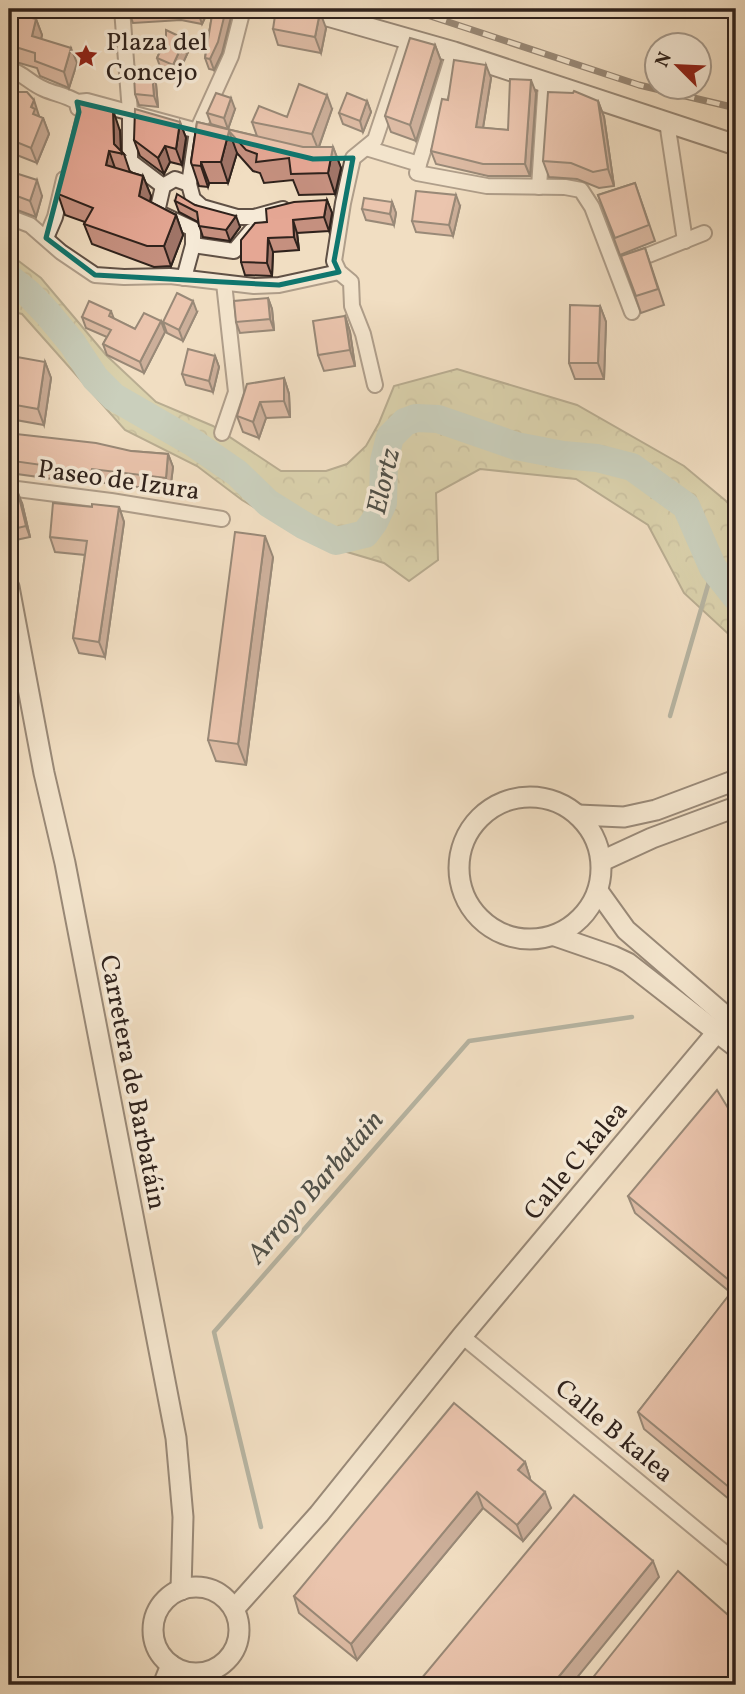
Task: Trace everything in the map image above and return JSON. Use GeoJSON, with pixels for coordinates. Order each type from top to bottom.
{"type":"FeatureCollection","features":[{"type":"Feature","properties":{"kind":"street"},"geometry":{"type":"LineString","coordinates":[[122,9],[130,112],[130,161],[163,186]]}},
{"type":"Feature","properties":{"kind":"street"},"geometry":{"type":"LineString","coordinates":[[243,9],[232,56],[197,131],[189,184],[192,199],[202,207],[237,217],[254,217],[297,205]]}},
{"type":"Feature","properties":{"kind":"street"},"geometry":{"type":"LineString","coordinates":[[303,9],[454,52],[736,145]]}},
{"type":"Feature","properties":{"kind":"street"},"geometry":{"type":"LineString","coordinates":[[375,385],[363,334],[352,306],[351,282],[339,271],[334,261],[337,203],[347,158],[366,148],[374,140],[409,38]]}},
{"type":"Feature","properties":{"kind":"street"},"geometry":{"type":"LineString","coordinates":[[454,52],[417,173],[487,186],[565,187],[581,190],[592,206],[632,312]]}},
{"type":"Feature","properties":{"kind":"street"},"geometry":{"type":"LineString","coordinates":[[9,68],[20,72],[41,89],[69,97],[76,102],[79,112],[76,125]]}},
{"type":"Feature","properties":{"kind":"street"},"geometry":{"type":"LineString","coordinates":[[538,187],[546,81]]}},
{"type":"Feature","properties":{"kind":"street"},"geometry":{"type":"LineString","coordinates":[[76,102],[87,101],[220,137]]}},
{"type":"Feature","properties":{"kind":"street"},"geometry":{"type":"LineString","coordinates":[[667,121],[685,241]]}},
{"type":"Feature","properties":{"kind":"street"},"geometry":{"type":"LineString","coordinates":[[366,148],[419,164]]}},
{"type":"Feature","properties":{"kind":"street"},"geometry":{"type":"LineString","coordinates":[[46,238],[55,217],[67,164]]}},
{"type":"Feature","properties":{"kind":"street"},"geometry":{"type":"LineString","coordinates":[[184,278],[193,245],[193,229],[157,212],[163,186],[175,178],[189,184]]}},
{"type":"Feature","properties":{"kind":"street"},"geometry":{"type":"LineString","coordinates":[[9,217],[30,225],[95,275],[279,285],[339,271]]}},
{"type":"Feature","properties":{"kind":"street"},"geometry":{"type":"LineString","coordinates":[[193,245],[234,251],[251,233],[254,217]]}},
{"type":"Feature","properties":{"kind":"street"},"geometry":{"type":"LineString","coordinates":[[615,267],[704,233]]}},
{"type":"Feature","properties":{"kind":"street"},"geometry":{"type":"LineString","coordinates":[[222,433],[236,392],[224,283]]}},
{"type":"Feature","properties":{"kind":"street","name":"Paseo de Izura"},"geometry":{"type":"LineString","coordinates":[[9,488],[111,500],[222,519]]}},
{"type":"Feature","properties":{"kind":"street","name":"Carretera de Barbatáin"},"geometry":{"type":"LineString","coordinates":[[9,587],[176,1438],[183,1517],[181,1590]]}},
{"type":"Feature","properties":{"kind":"street"},"geometry":{"type":"LineString","coordinates":[[578,815],[624,817],[656,810],[736,780]]}},
{"type":"Feature","properties":{"kind":"street"},"geometry":{"type":"LineString","coordinates":[[536,797],[559,802],[578,815],[594,836],[602,861],[602,876],[589,910],[573,926],[555,936],[532,940],[509,937],[488,927],[472,911],[461,890],[458,867],[463,844],[474,823],[492,808],[513,799],[536,797]]}},
{"type":"Feature","properties":{"kind":"street"},"geometry":{"type":"LineString","coordinates":[[602,861],[652,838],[736,807]]}},
{"type":"Feature","properties":{"kind":"street"},"geometry":{"type":"LineString","coordinates":[[598,891],[626,930],[728,1025],[736,1047]]}},
{"type":"Feature","properties":{"kind":"street"},"geometry":{"type":"LineString","coordinates":[[555,936],[628,963],[728,1025]]}},
{"type":"Feature","properties":{"kind":"street","name":"Calle C kalea"},"geometry":{"type":"LineString","coordinates":[[235,1608],[319,1514],[462,1336],[728,1025]]}},
{"type":"Feature","properties":{"kind":"street","name":"Calle B kalea"},"geometry":{"type":"LineString","coordinates":[[462,1336],[736,1562]]}},
{"type":"Feature","properties":{"kind":"street"},"geometry":{"type":"LineString","coordinates":[[195,1587],[209,1589],[222,1595],[235,1608],[239,1631],[236,1645],[229,1657],[219,1666],[206,1672],[183,1670],[171,1665],[162,1655],[156,1644],[155,1618],[170,1596],[195,1587]]}},
{"type":"Feature","properties":{"kind":"street"},"geometry":{"type":"LineString","coordinates":[[163,1685],[171,1665]]}},
{"type":"Feature","properties":{"kind":"highlighted area"},"geometry":{"type":"Polygon","coordinates":[[[77,102],[313,159],[353,158],[334,261],[339,272],[279,285],[95,275],[46,238],[79,112],[77,102]]]}},
{"type":"Feature","properties":{"kind":"green space"},"geometry":{"type":"Polygon","coordinates":[[[12,256],[41,278],[106,355],[156,402],[213,426],[281,471],[326,471],[347,464],[366,446],[394,386],[457,369],[577,405],[684,466],[736,512],[736,641],[684,593],[648,525],[576,479],[480,469],[436,493],[438,560],[409,581],[384,563],[310,541],[242,500],[197,466],[125,430],[22,314],[9,311],[9,257],[12,256]]]}},
{"type":"Feature","properties":{"kind":"building"},"geometry":{"type":"Polygon","coordinates":[[[213,9],[226,9],[218,42],[210,59],[205,58],[213,9]]]}},
{"type":"Feature","properties":{"kind":"building"},"geometry":{"type":"Polygon","coordinates":[[[276,9],[320,12],[315,37],[273,29],[276,9]]]}},
{"type":"Feature","properties":{"kind":"building"},"geometry":{"type":"Polygon","coordinates":[[[9,12],[36,19],[32,36],[71,48],[64,72],[35,61],[35,53],[9,45],[9,12]]]}},
{"type":"Feature","properties":{"kind":"building"},"geometry":{"type":"Polygon","coordinates":[[[166,30],[185,39],[173,65],[157,58],[166,39],[166,30]]]}},
{"type":"Feature","properties":{"kind":"building"},"geometry":{"type":"Polygon","coordinates":[[[410,38],[435,45],[410,125],[385,116],[410,38]]]}},
{"type":"Feature","properties":{"kind":"building"},"geometry":{"type":"Polygon","coordinates":[[[454,60],[486,65],[476,127],[508,130],[510,79],[531,80],[525,164],[483,164],[431,151],[442,99],[448,100],[454,60]]]}},
{"type":"Feature","properties":{"kind":"building"},"geometry":{"type":"Polygon","coordinates":[[[152,73],[154,96],[135,94],[134,75],[152,73]]]}},
{"type":"Feature","properties":{"kind":"building"},"geometry":{"type":"Polygon","coordinates":[[[299,84],[327,95],[312,134],[252,122],[259,106],[287,117],[299,84]]]}},
{"type":"Feature","properties":{"kind":"building"},"geometry":{"type":"Polygon","coordinates":[[[9,87],[17,92],[27,92],[34,100],[31,107],[35,109],[33,114],[43,118],[31,148],[9,139],[9,87]]]}},
{"type":"Feature","properties":{"kind":"building"},"geometry":{"type":"Polygon","coordinates":[[[574,91],[598,101],[608,169],[593,172],[571,163],[543,161],[548,92],[574,91]]]}},
{"type":"Feature","properties":{"kind":"building"},"geometry":{"type":"Polygon","coordinates":[[[216,93],[231,98],[224,118],[207,113],[216,93]]]}},
{"type":"Feature","properties":{"kind":"building"},"geometry":{"type":"Polygon","coordinates":[[[347,93],[367,101],[360,121],[339,113],[347,93]]]}},
{"type":"Feature","properties":{"kind":"building"},"geometry":{"type":"Polygon","coordinates":[[[79,103],[113,110],[114,144],[124,154],[109,151],[106,165],[143,176],[139,196],[176,215],[164,246],[147,246],[84,224],[93,208],[58,194],[79,103]]]}},
{"type":"Feature","properties":{"kind":"building"},"geometry":{"type":"Polygon","coordinates":[[[135,109],[180,122],[176,149],[165,146],[158,158],[134,140],[135,109]]]}},
{"type":"Feature","properties":{"kind":"building"},"geometry":{"type":"Polygon","coordinates":[[[197,122],[303,147],[333,147],[328,173],[291,174],[289,158],[256,162],[257,154],[246,150],[229,131],[221,162],[192,165],[197,122]]]}},
{"type":"Feature","properties":{"kind":"building"},"geometry":{"type":"Polygon","coordinates":[[[9,171],[37,180],[30,201],[9,193],[9,171]]]}},
{"type":"Feature","properties":{"kind":"building"},"geometry":{"type":"Polygon","coordinates":[[[635,183],[649,225],[615,238],[598,195],[635,183]]]}},
{"type":"Feature","properties":{"kind":"building"},"geometry":{"type":"Polygon","coordinates":[[[416,191],[456,195],[449,225],[412,221],[416,191]]]}},
{"type":"Feature","properties":{"kind":"building"},"geometry":{"type":"Polygon","coordinates":[[[177,194],[195,205],[236,216],[226,230],[199,226],[197,212],[175,201],[177,194]]]}},
{"type":"Feature","properties":{"kind":"building"},"geometry":{"type":"Polygon","coordinates":[[[364,198],[392,202],[390,214],[362,209],[364,198]]]}},
{"type":"Feature","properties":{"kind":"building"},"geometry":{"type":"Polygon","coordinates":[[[327,200],[324,217],[293,220],[294,237],[268,238],[267,263],[241,262],[241,240],[255,223],[267,222],[266,209],[294,202],[327,200]]]}},
{"type":"Feature","properties":{"kind":"building"},"geometry":{"type":"Polygon","coordinates":[[[645,248],[658,289],[636,296],[621,256],[645,248]]]}},
{"type":"Feature","properties":{"kind":"building"},"geometry":{"type":"Polygon","coordinates":[[[177,293],[193,301],[179,330],[163,322],[177,293]]]}},
{"type":"Feature","properties":{"kind":"building"},"geometry":{"type":"Polygon","coordinates":[[[268,298],[270,319],[236,322],[234,301],[268,298]]]}},
{"type":"Feature","properties":{"kind":"building"},"geometry":{"type":"Polygon","coordinates":[[[89,301],[111,311],[109,316],[135,329],[144,313],[161,321],[140,362],[103,344],[111,330],[82,317],[89,301]]]}},
{"type":"Feature","properties":{"kind":"building"},"geometry":{"type":"Polygon","coordinates":[[[570,305],[600,306],[598,363],[569,363],[570,305]]]}},
{"type":"Feature","properties":{"kind":"building"},"geometry":{"type":"Polygon","coordinates":[[[345,316],[350,350],[318,355],[313,321],[345,316]]]}},
{"type":"Feature","properties":{"kind":"building"},"geometry":{"type":"Polygon","coordinates":[[[188,349],[215,356],[209,381],[182,374],[188,349]]]}},
{"type":"Feature","properties":{"kind":"building"},"geometry":{"type":"Polygon","coordinates":[[[17,357],[45,362],[38,409],[10,404],[17,357]]]}},
{"type":"Feature","properties":{"kind":"building"},"geometry":{"type":"Polygon","coordinates":[[[284,378],[284,401],[260,402],[253,422],[237,416],[247,384],[284,378]]]}},
{"type":"Feature","properties":{"kind":"building"},"geometry":{"type":"Polygon","coordinates":[[[16,434],[168,454],[166,478],[92,469],[91,472],[13,461],[16,434]]]}},
{"type":"Feature","properties":{"kind":"building"},"geometry":{"type":"Polygon","coordinates":[[[18,493],[26,526],[9,530],[9,495],[18,493]]]}},
{"type":"Feature","properties":{"kind":"building"},"geometry":{"type":"Polygon","coordinates":[[[53,503],[119,507],[99,642],[73,638],[87,541],[50,537],[53,503]]]}},
{"type":"Feature","properties":{"kind":"building"},"geometry":{"type":"Polygon","coordinates":[[[235,532],[265,536],[238,744],[208,740],[235,532]]]}},
{"type":"Feature","properties":{"kind":"building"},"geometry":{"type":"Polygon","coordinates":[[[717,1090],[736,1121],[736,1286],[628,1196],[717,1090]]]}},
{"type":"Feature","properties":{"kind":"building"},"geometry":{"type":"Polygon","coordinates":[[[736,1286],[736,1493],[638,1412],[736,1286]]]}},
{"type":"Feature","properties":{"kind":"building"},"geometry":{"type":"Polygon","coordinates":[[[454,1403],[525,1462],[518,1470],[545,1492],[517,1525],[477,1492],[351,1644],[294,1596],[454,1403]]]}},
{"type":"Feature","properties":{"kind":"building"},"geometry":{"type":"Polygon","coordinates":[[[574,1495],[653,1561],[552,1685],[416,1685],[574,1495]]]}},
{"type":"Feature","properties":{"kind":"building"},"geometry":{"type":"Polygon","coordinates":[[[678,1571],[736,1622],[736,1685],[587,1685],[678,1571]]]}},
{"type":"Feature","properties":{"kind":"waterway","name":"Elortz"},"geometry":{"type":"LineString","coordinates":[[9,278],[48,314],[72,343],[95,378],[114,397],[192,442],[237,473],[268,503],[336,541],[365,534],[374,522],[383,503],[384,461],[390,437],[405,422],[416,418],[438,419],[516,446],[597,458],[632,467],[686,506],[713,568],[736,597]]}},
{"type":"Feature","properties":{"kind":"waterway","name":"Arroyo Barbatain"},"geometry":{"type":"LineString","coordinates":[[670,716],[713,568]]}},
{"type":"Feature","properties":{"kind":"waterway","name":"Arroyo Barbatain"},"geometry":{"type":"LineString","coordinates":[[261,1527],[214,1332],[469,1041],[632,1017]]}},
{"type":"Feature","properties":{"kind":"railway"},"geometry":{"type":"LineString","coordinates":[[409,9],[639,85],[736,108]]}},
{"type":"Feature","properties":{"kind":"place","name":"Plaza del Concejo"},"geometry":{"type":"Point","coordinates":[86,56]}}]}
